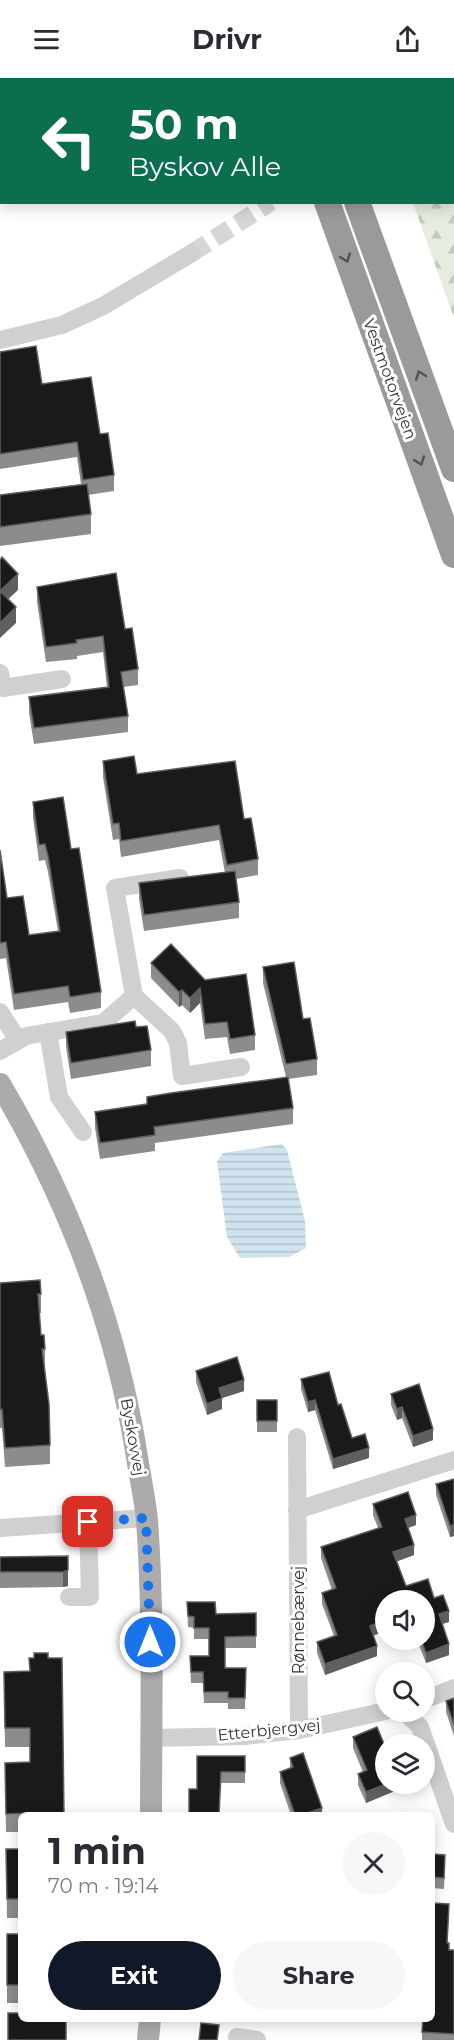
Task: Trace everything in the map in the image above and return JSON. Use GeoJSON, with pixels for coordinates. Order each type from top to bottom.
{"type":"FeatureCollection","features":[{"type":"Feature","properties":{"kind":"highway","name":"Vestmotorvejen"},"geometry":{"type":"LineString","coordinates":[[328,204],[454,555]]}},
{"type":"Feature","properties":{"kind":"highway","name":"Vestmotorvejen"},"geometry":{"type":"LineString","coordinates":[[358,204],[454,469]]}},
{"type":"Feature","properties":{"kind":"main road","name":"Byskovvej"},"geometry":{"type":"LineString","coordinates":[[0,1084],[49,1172],[78,1241],[109,1327],[130,1412],[146,1518],[151,1812]]}},
{"type":"Feature","properties":{"kind":"main road"},"geometry":{"type":"LineString","coordinates":[[148,2040],[150,2022]]}},
{"type":"Feature","properties":{"kind":"street"},"geometry":{"type":"LineString","coordinates":[[0,340],[62,325],[103,306],[192,253]]}},
{"type":"Feature","properties":{"kind":"street"},"geometry":{"type":"LineString","coordinates":[[0,673],[3,688],[62,679]]}},
{"type":"Feature","properties":{"kind":"street"},"geometry":{"type":"LineString","coordinates":[[180,878],[115,888],[134,996],[172,1031],[178,1043],[182,1076],[241,1067]]}},
{"type":"Feature","properties":{"kind":"street"},"geometry":{"type":"LineString","coordinates":[[0,1051],[26,1035],[104,1023],[134,996]]}},
{"type":"Feature","properties":{"kind":"street"},"geometry":{"type":"LineString","coordinates":[[0,1012],[18,1040]]}},
{"type":"Feature","properties":{"kind":"street"},"geometry":{"type":"LineString","coordinates":[[48,1032],[58,1097],[83,1132]]}},
{"type":"Feature","properties":{"kind":"street","name":"Rønnebærvej"},"geometry":{"type":"LineString","coordinates":[[297,1437],[298,1731]]}},
{"type":"Feature","properties":{"kind":"street"},"geometry":{"type":"LineString","coordinates":[[297,1510],[454,1460]]}},
{"type":"Feature","properties":{"kind":"street"},"geometry":{"type":"LineString","coordinates":[[0,1528],[146,1518]]}},
{"type":"Feature","properties":{"kind":"street"},"geometry":{"type":"LineString","coordinates":[[69,1597],[90,1597],[88,1522]]}},
{"type":"Feature","properties":{"kind":"street"},"geometry":{"type":"LineString","coordinates":[[435,1696],[454,1688]]}},
{"type":"Feature","properties":{"kind":"street","name":"Etterbjergvej"},"geometry":{"type":"LineString","coordinates":[[151,1738],[245,1736],[298,1731],[375,1714]]}},
{"type":"Feature","properties":{"kind":"street"},"geometry":{"type":"LineString","coordinates":[[416,1722],[454,1824]]}},
{"type":"Feature","properties":{"kind":"street"},"geometry":{"type":"LineString","coordinates":[[237,2037],[257,2040]]}},
{"type":"Feature","properties":{"kind":"green space"},"geometry":{"type":"Polygon","coordinates":[[[413,204],[454,204],[454,318],[413,204]]]}},
{"type":"Feature","properties":{"kind":"water"},"geometry":{"type":"Polygon","coordinates":[[[282,1144],[287,1150],[305,1221],[306,1248],[289,1257],[240,1258],[227,1237],[217,1161],[223,1153],[282,1144]]]}},
{"type":"Feature","properties":{"kind":"building"},"geometry":{"type":"Polygon","coordinates":[[[36,346],[42,384],[91,377],[100,434],[108,433],[114,475],[83,480],[77,442],[0,454],[0,352],[36,346]]]}},
{"type":"Feature","properties":{"kind":"building"},"geometry":{"type":"Polygon","coordinates":[[[87,484],[91,514],[0,527],[0,495],[87,484]]]}},
{"type":"Feature","properties":{"kind":"building"},"geometry":{"type":"Polygon","coordinates":[[[2,557],[18,574],[0,591],[0,560],[2,557]]]}},
{"type":"Feature","properties":{"kind":"building"},"geometry":{"type":"Polygon","coordinates":[[[116,573],[125,629],[132,628],[138,669],[121,672],[128,716],[34,728],[29,697],[109,687],[103,636],[76,640],[77,643],[46,647],[37,587],[116,573]]]}},
{"type":"Feature","properties":{"kind":"building"},"geometry":{"type":"Polygon","coordinates":[[[0,591],[16,607],[0,623],[0,591]]]}},
{"type":"Feature","properties":{"kind":"building"},"geometry":{"type":"Polygon","coordinates":[[[134,756],[137,774],[235,761],[244,819],[251,818],[258,859],[227,865],[219,825],[121,841],[119,823],[113,824],[103,761],[134,756]]]}},
{"type":"Feature","properties":{"kind":"building"},"geometry":{"type":"Polygon","coordinates":[[[63,797],[71,849],[79,848],[101,992],[70,997],[68,986],[14,994],[6,942],[0,943],[0,850],[7,898],[23,896],[29,935],[60,931],[48,856],[45,844],[39,845],[33,802],[63,797]]]}},
{"type":"Feature","properties":{"kind":"building"},"geometry":{"type":"Polygon","coordinates":[[[235,871],[239,902],[144,915],[139,883],[235,871]]]}},
{"type":"Feature","properties":{"kind":"building"},"geometry":{"type":"Polygon","coordinates":[[[171,944],[205,980],[246,974],[255,1035],[230,1039],[227,1022],[205,1024],[200,988],[190,998],[182,990],[179,992],[151,963],[171,944]]]}},
{"type":"Feature","properties":{"kind":"building"},"geometry":{"type":"Polygon","coordinates":[[[294,962],[303,1019],[310,1018],[317,1059],[286,1064],[263,967],[294,962]]]}},
{"type":"Feature","properties":{"kind":"building"},"geometry":{"type":"Polygon","coordinates":[[[135,1021],[136,1027],[147,1026],[151,1050],[71,1063],[66,1032],[135,1021]]]}},
{"type":"Feature","properties":{"kind":"building"},"geometry":{"type":"Polygon","coordinates":[[[288,1077],[293,1108],[154,1127],[155,1135],[100,1143],[95,1112],[147,1104],[147,1097],[288,1077]]]}},
{"type":"Feature","properties":{"kind":"building"},"geometry":{"type":"Polygon","coordinates":[[[40,1280],[41,1294],[38,1294],[41,1335],[44,1335],[45,1349],[42,1349],[49,1404],[50,1445],[5,1448],[2,1409],[0,1410],[0,1283],[40,1280]]]}},
{"type":"Feature","properties":{"kind":"building"},"geometry":{"type":"Polygon","coordinates":[[[237,1357],[244,1380],[219,1388],[222,1398],[207,1404],[196,1371],[237,1357]]]}},
{"type":"Feature","properties":{"kind":"building"},"geometry":{"type":"Polygon","coordinates":[[[329,1372],[338,1405],[341,1404],[352,1438],[365,1434],[369,1448],[333,1459],[315,1400],[308,1402],[301,1379],[329,1372]]]}},
{"type":"Feature","properties":{"kind":"building"},"geometry":{"type":"Polygon","coordinates":[[[419,1384],[433,1429],[413,1436],[402,1407],[397,1409],[391,1394],[419,1384]]]}},
{"type":"Feature","properties":{"kind":"building"},"geometry":{"type":"Polygon","coordinates":[[[257,1400],[277,1400],[277,1421],[257,1421],[257,1400]]]}},
{"type":"Feature","properties":{"kind":"building"},"geometry":{"type":"Polygon","coordinates":[[[454,1479],[454,1525],[450,1526],[436,1484],[454,1479]]]}},
{"type":"Feature","properties":{"kind":"building"},"geometry":{"type":"Polygon","coordinates":[[[408,1492],[416,1515],[405,1519],[414,1545],[393,1552],[406,1586],[428,1579],[431,1590],[375,1590],[375,1624],[370,1626],[375,1647],[325,1664],[317,1642],[337,1635],[322,1593],[336,1588],[321,1547],[382,1527],[373,1504],[408,1492]]]}},
{"type":"Feature","properties":{"kind":"building"},"geometry":{"type":"Polygon","coordinates":[[[68,1556],[68,1570],[63,1572],[0,1572],[0,1557],[68,1556]]]}},
{"type":"Feature","properties":{"kind":"building"},"geometry":{"type":"Polygon","coordinates":[[[443,1595],[449,1611],[439,1614],[449,1644],[435,1649],[435,1598],[443,1595]]]}},
{"type":"Feature","properties":{"kind":"building"},"geometry":{"type":"Polygon","coordinates":[[[187,1602],[215,1602],[216,1614],[256,1613],[256,1636],[225,1637],[225,1668],[246,1668],[245,1698],[228,1698],[228,1692],[204,1692],[203,1672],[191,1672],[190,1656],[209,1656],[209,1628],[194,1628],[194,1617],[188,1616],[187,1602]]]}},
{"type":"Feature","properties":{"kind":"building"},"geometry":{"type":"Polygon","coordinates":[[[34,1653],[48,1653],[48,1658],[62,1658],[64,1812],[6,1814],[5,1763],[30,1762],[30,1728],[5,1728],[4,1672],[30,1671],[29,1658],[34,1658],[34,1653]]]}},
{"type":"Feature","properties":{"kind":"building"},"geometry":{"type":"Polygon","coordinates":[[[454,1698],[454,1725],[446,1701],[454,1698]]]}},
{"type":"Feature","properties":{"kind":"building"},"geometry":{"type":"Polygon","coordinates":[[[377,1727],[380,1734],[375,1734],[375,1788],[366,1792],[358,1774],[367,1770],[353,1737],[377,1727]]]}},
{"type":"Feature","properties":{"kind":"building"},"geometry":{"type":"Polygon","coordinates":[[[303,1753],[322,1808],[311,1812],[294,1812],[280,1772],[293,1767],[290,1758],[303,1753]]]}},
{"type":"Feature","properties":{"kind":"building"},"geometry":{"type":"Polygon","coordinates":[[[197,1756],[245,1756],[245,1772],[221,1772],[219,1812],[189,1812],[189,1789],[197,1789],[197,1756]]]}},
{"type":"Feature","properties":{"kind":"building"},"geometry":{"type":"Polygon","coordinates":[[[6,1849],[18,1849],[18,1899],[7,1899],[6,1849]]]}},
{"type":"Feature","properties":{"kind":"building"},"geometry":{"type":"Polygon","coordinates":[[[435,1854],[445,1855],[444,1878],[435,1877],[435,1854]]]}},
{"type":"Feature","properties":{"kind":"building"},"geometry":{"type":"Polygon","coordinates":[[[435,1903],[449,1904],[447,1943],[449,1943],[449,1950],[454,1950],[454,2034],[422,2032],[423,2022],[435,2022],[435,1903]]]}},
{"type":"Feature","properties":{"kind":"building"},"geometry":{"type":"Polygon","coordinates":[[[7,1934],[18,1934],[18,1985],[7,1985],[7,1934]]]}},
{"type":"Feature","properties":{"kind":"building"},"geometry":{"type":"Polygon","coordinates":[[[8,2013],[18,2013],[18,2022],[66,2022],[66,2040],[8,2040],[8,2013]]]}},
{"type":"Feature","properties":{"kind":"building"},"geometry":{"type":"Polygon","coordinates":[[[201,2023],[219,2025],[217,2040],[199,2040],[201,2023]]]}},
{"type":"Feature","properties":{"kind":"tunnel"},"geometry":{"type":"LineString","coordinates":[[192,253],[268,204]]}},
{"type":"Feature","properties":{"kind":"route"},"geometry":{"type":"LineString","coordinates":[[88,1522],[146,1518],[150,1582],[150,1642]]}}]}
